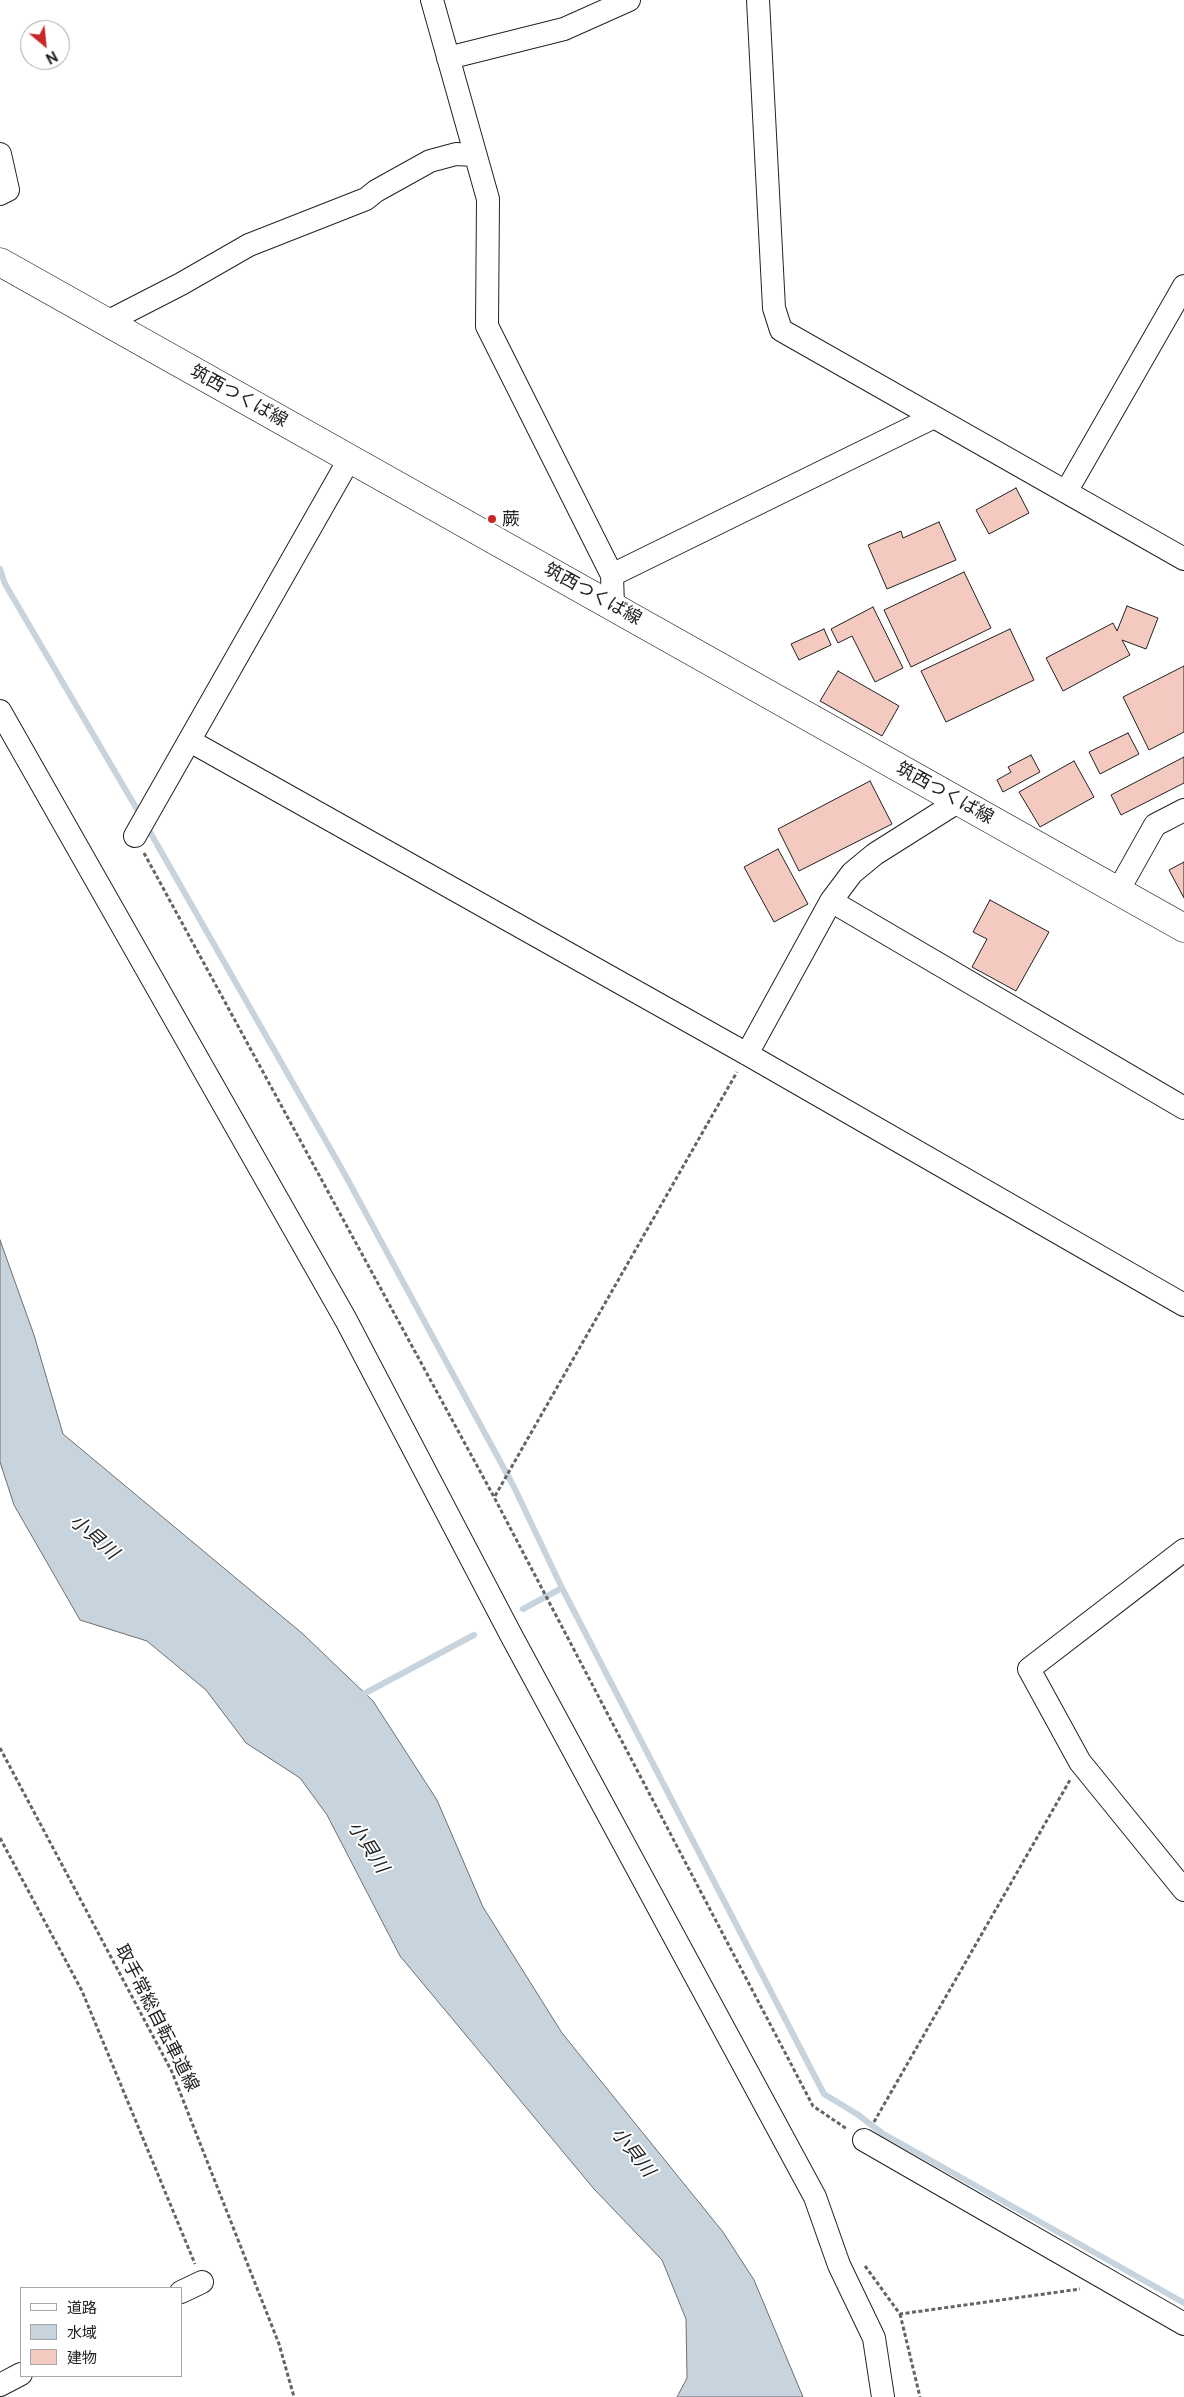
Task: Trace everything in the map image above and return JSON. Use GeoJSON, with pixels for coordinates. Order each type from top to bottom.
{"type":"FeatureCollection","features":[{"type":"Feature","properties":{"kind":"main road","name":"筑西つくば線"},"geometry":{"type":"LineString","coordinates":[[0,262],[1184,928]]}},
{"type":"Feature","properties":{"kind":"street"},"geometry":{"type":"LineString","coordinates":[[432,0],[488,199],[487,326],[612,575],[613,606]]}},
{"type":"Feature","properties":{"kind":"street"},"geometry":{"type":"LineString","coordinates":[[448,58],[564,29],[629,0]]}},
{"type":"Feature","properties":{"kind":"street"},"geometry":{"type":"LineString","coordinates":[[758,0],[774,308],[781,330],[1184,559]]}},
{"type":"Feature","properties":{"kind":"street"},"geometry":{"type":"LineString","coordinates":[[0,154],[8,190],[0,194]]}},
{"type":"Feature","properties":{"kind":"street"},"geometry":{"type":"LineString","coordinates":[[106,322],[181,284],[249,245],[366,199],[376,191],[430,161],[456,154],[475,155]]}},
{"type":"Feature","properties":{"kind":"street"},"geometry":{"type":"LineString","coordinates":[[1066,492],[1184,286]]}},
{"type":"Feature","properties":{"kind":"street"},"geometry":{"type":"LineString","coordinates":[[612,575],[934,417]]}},
{"type":"Feature","properties":{"kind":"street"},"geometry":{"type":"LineString","coordinates":[[141,826],[350,458]]}},
{"type":"Feature","properties":{"kind":"street"},"geometry":{"type":"LineString","coordinates":[[0,711],[346,1320],[516,1644],[815,2198],[839,2265],[874,2338],[883,2397]]}},
{"type":"Feature","properties":{"kind":"street"},"geometry":{"type":"LineString","coordinates":[[190,741],[747,1054],[1184,1305]]}},
{"type":"Feature","properties":{"kind":"street"},"geometry":{"type":"LineString","coordinates":[[747,1054],[831,901],[852,873],[875,854],[959,801]]}},
{"type":"Feature","properties":{"kind":"street"},"geometry":{"type":"LineString","coordinates":[[1118,891],[1155,826],[1184,810]]}},
{"type":"Feature","properties":{"kind":"street"},"geometry":{"type":"LineString","coordinates":[[831,901],[1184,1108]]}},
{"type":"Feature","properties":{"kind":"street"},"geometry":{"type":"LineString","coordinates":[[1184,1550],[1029,1669],[1080,1762],[1184,1890]]}},
{"type":"Feature","properties":{"kind":"street"},"geometry":{"type":"LineString","coordinates":[[864,2140],[1184,2324]]}},
{"type":"Feature","properties":{"kind":"street"},"geometry":{"type":"LineString","coordinates":[[182,2292],[202,2282]]}},
{"type":"Feature","properties":{"kind":"street"},"geometry":{"type":"LineString","coordinates":[[0,2385],[20,2375]]}},
{"type":"Feature","properties":{"kind":"path"},"geometry":{"type":"LineString","coordinates":[[141,826],[813,2106],[864,2140]]}},
{"type":"Feature","properties":{"kind":"path"},"geometry":{"type":"LineString","coordinates":[[494,1497],[747,1054]]}},
{"type":"Feature","properties":{"kind":"path","name":"取手常総自転車道線"},"geometry":{"type":"LineString","coordinates":[[0,1748],[172,2072],[279,2344],[294,2397]]}},
{"type":"Feature","properties":{"kind":"path"},"geometry":{"type":"LineString","coordinates":[[877,2116],[1080,1762]]}},
{"type":"Feature","properties":{"kind":"path"},"geometry":{"type":"LineString","coordinates":[[0,1838],[82,1991],[202,2282]]}},
{"type":"Feature","properties":{"kind":"path"},"geometry":{"type":"LineString","coordinates":[[859,2258],[900,2314],[920,2397]]}},
{"type":"Feature","properties":{"kind":"path"},"geometry":{"type":"LineString","coordinates":[[900,2314],[1113,2284]]}},
{"type":"Feature","properties":{"kind":"water","name":"小貝川"},"geometry":{"type":"Polygon","coordinates":[[[0,1240],[34,1335],[63,1434],[303,1634],[373,1701],[437,1800],[483,1907],[562,2033],[723,2232],[754,2280],[803,2397],[677,2397],[687,2378],[686,2319],[662,2260],[594,2189],[400,1956],[327,1815],[300,1778],[246,1743],[206,1690],[147,1641],[80,1620],[14,1505],[0,1462],[0,1240]]]}},
{"type":"Feature","properties":{"kind":"building"},"geometry":{"type":"Polygon","coordinates":[[[1016,488],[1029,513],[989,534],[976,510],[1016,488]]]}},
{"type":"Feature","properties":{"kind":"building"},"geometry":{"type":"Polygon","coordinates":[[[939,522],[956,560],[887,589],[868,545],[901,531],[903,538],[939,522]]]}},
{"type":"Feature","properties":{"kind":"building"},"geometry":{"type":"Polygon","coordinates":[[[964,572],[991,628],[911,667],[884,610],[964,572]]]}},
{"type":"Feature","properties":{"kind":"building"},"geometry":{"type":"Polygon","coordinates":[[[1127,606],[1158,618],[1146,649],[1122,640],[1130,655],[1063,691],[1046,658],[1113,623],[1117,631],[1127,606]]]}},
{"type":"Feature","properties":{"kind":"building"},"geometry":{"type":"Polygon","coordinates":[[[873,607],[903,668],[875,682],[852,636],[838,643],[831,629],[873,607]]]}},
{"type":"Feature","properties":{"kind":"building"},"geometry":{"type":"Polygon","coordinates":[[[824,629],[831,645],[799,660],[791,644],[824,629]]]}},
{"type":"Feature","properties":{"kind":"building"},"geometry":{"type":"Polygon","coordinates":[[[1010,629],[1034,680],[946,722],[921,671],[1010,629]]]}},
{"type":"Feature","properties":{"kind":"building"},"geometry":{"type":"Polygon","coordinates":[[[1184,666],[1184,732],[1149,750],[1123,697],[1184,666]]]}},
{"type":"Feature","properties":{"kind":"building"},"geometry":{"type":"Polygon","coordinates":[[[838,671],[899,706],[882,736],[820,701],[838,671]]]}},
{"type":"Feature","properties":{"kind":"building"},"geometry":{"type":"Polygon","coordinates":[[[1128,733],[1139,754],[1100,774],[1089,752],[1128,733]]]}},
{"type":"Feature","properties":{"kind":"building"},"geometry":{"type":"Polygon","coordinates":[[[1031,755],[1040,772],[1003,792],[997,780],[1011,772],[1008,767],[1031,755]]]}},
{"type":"Feature","properties":{"kind":"building"},"geometry":{"type":"Polygon","coordinates":[[[1184,757],[1184,783],[1121,815],[1111,795],[1184,757]]]}},
{"type":"Feature","properties":{"kind":"building"},"geometry":{"type":"Polygon","coordinates":[[[1074,761],[1094,797],[1040,827],[1019,792],[1074,761]]]}},
{"type":"Feature","properties":{"kind":"building"},"geometry":{"type":"Polygon","coordinates":[[[870,781],[892,824],[799,871],[778,829],[870,781]]]}},
{"type":"Feature","properties":{"kind":"building"},"geometry":{"type":"Polygon","coordinates":[[[778,849],[808,904],[774,922],[744,867],[778,849]]]}},
{"type":"Feature","properties":{"kind":"building"},"geometry":{"type":"Polygon","coordinates":[[[1184,862],[1184,898],[1169,870],[1184,862]]]}},
{"type":"Feature","properties":{"kind":"building"},"geometry":{"type":"Polygon","coordinates":[[[990,900],[1049,932],[1016,991],[972,967],[987,939],[973,932],[990,900]]]}},
{"type":"Feature","properties":{"kind":"waterway"},"geometry":{"type":"LineString","coordinates":[[0,569],[5,584],[141,816]]}},
{"type":"Feature","properties":{"kind":"waterway"},"geometry":{"type":"LineString","coordinates":[[146,825],[343,1171],[514,1487],[562,1588],[824,2094],[857,2114],[882,2133],[1184,2303]]}},
{"type":"Feature","properties":{"kind":"waterway"},"geometry":{"type":"LineString","coordinates":[[523,1609],[562,1588]]}},
{"type":"Feature","properties":{"kind":"waterway"},"geometry":{"type":"LineString","coordinates":[[358,1697],[474,1635]]}},
{"type":"Feature","properties":{"kind":"place","name":"蕨"},"geometry":{"type":"Point","coordinates":[492,519]}}]}
